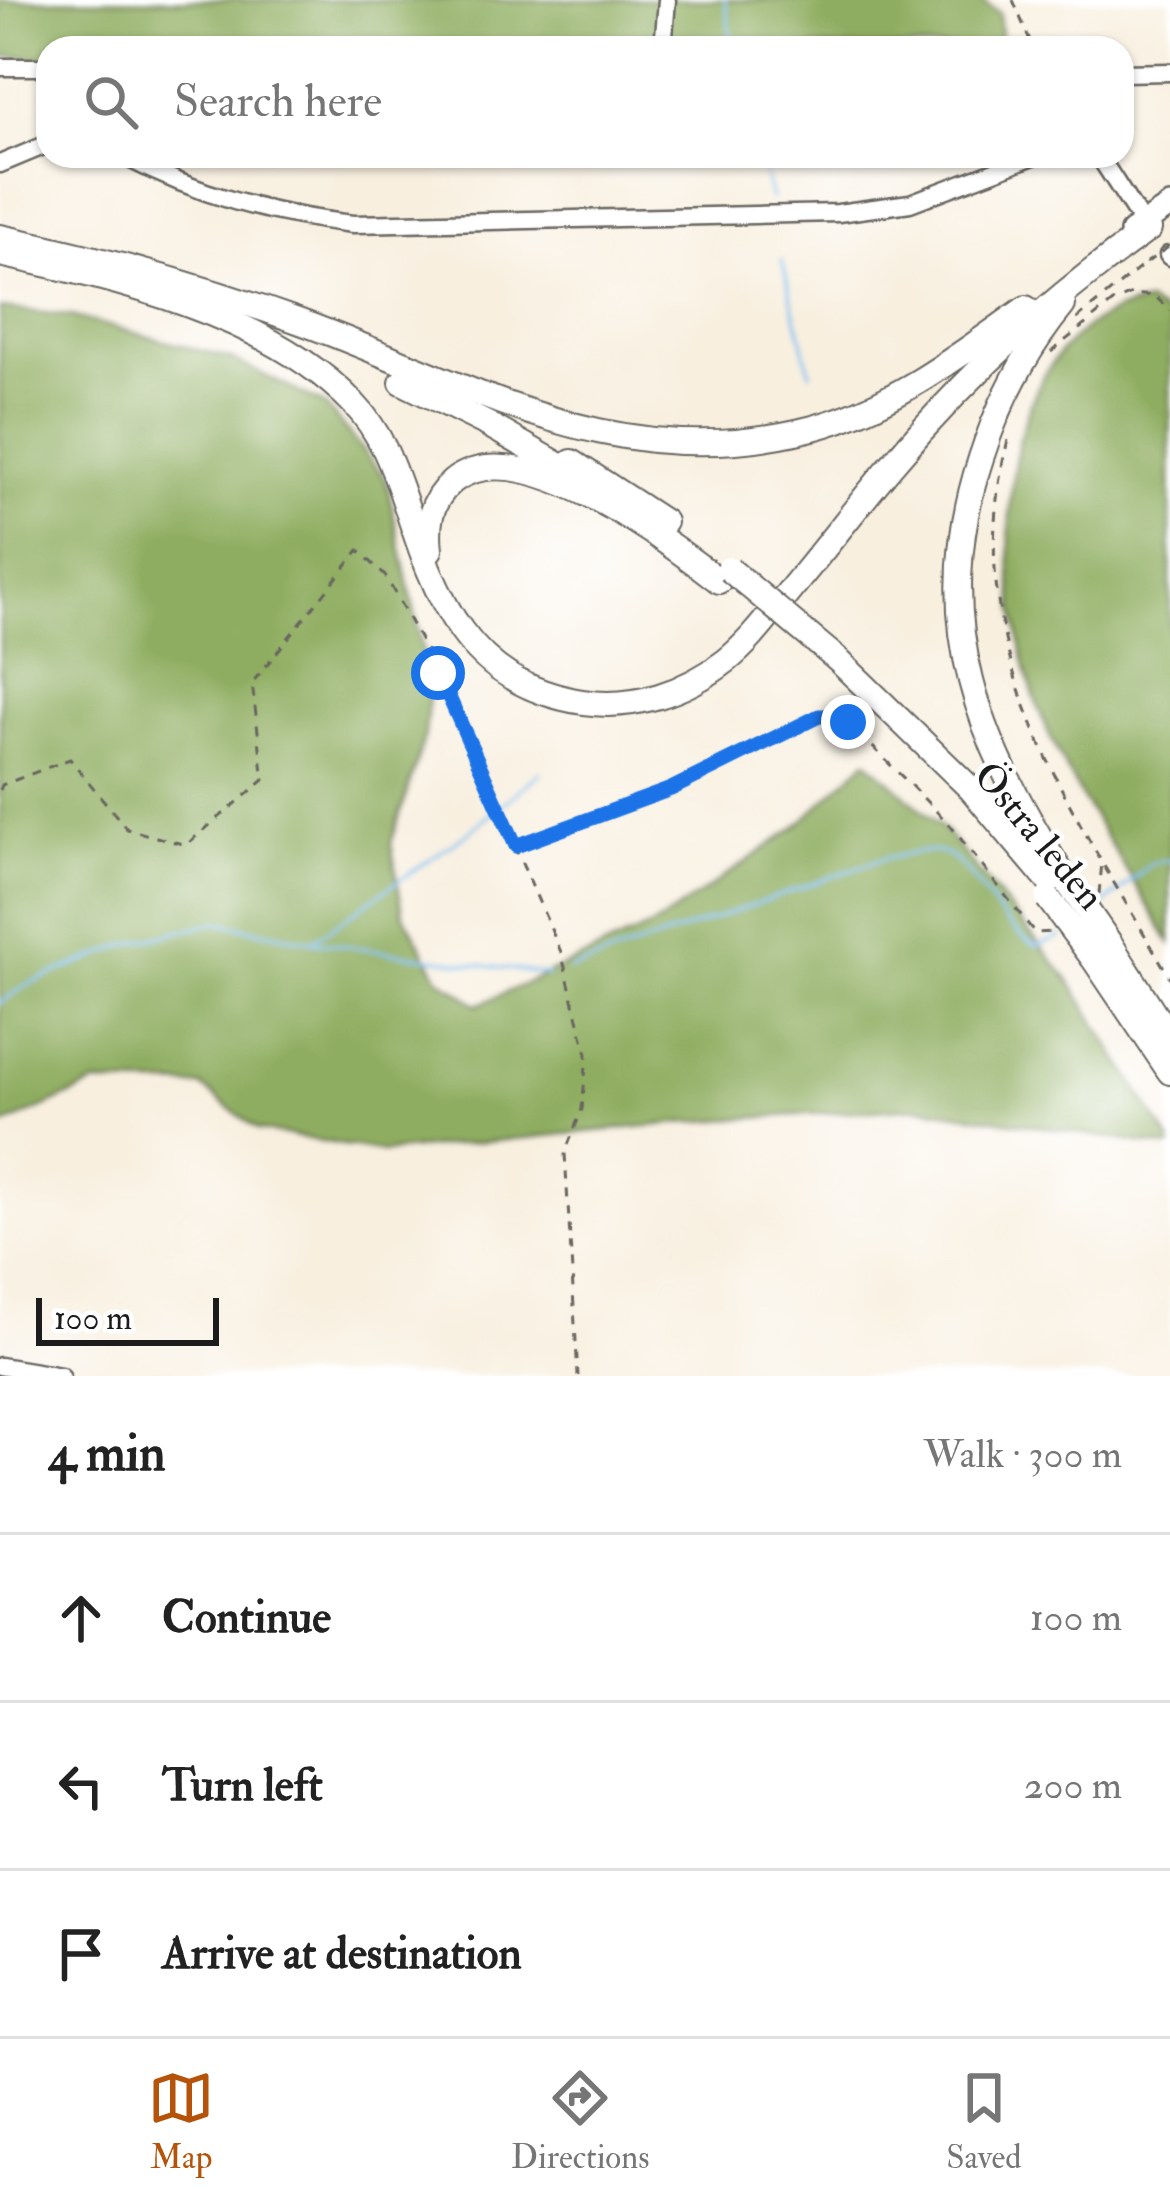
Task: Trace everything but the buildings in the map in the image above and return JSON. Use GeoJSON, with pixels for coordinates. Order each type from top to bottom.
{"type":"FeatureCollection","features":[{"type":"Feature","properties":{"kind":"highway"},"geometry":{"type":"LineString","coordinates":[[0,251],[170,299],[277,346],[323,376],[356,405],[381,440],[436,593],[475,649],[538,690],[577,701],[617,704],[680,689],[730,658],[950,399],[1052,301],[1152,220]]}},
{"type":"Feature","properties":{"kind":"highway"},"geometry":{"type":"LineString","coordinates":[[1058,891],[1008,783],[968,680],[958,605],[962,532],[993,421],[1024,359],[1069,299],[1152,220]]}},
{"type":"Feature","properties":{"kind":"highway"},"geometry":{"type":"LineString","coordinates":[[0,237],[206,291],[304,323],[539,418],[632,437],[720,440],[813,428],[890,400],[1082,268]]}},
{"type":"Feature","properties":{"kind":"highway"},"geometry":{"type":"LineString","coordinates":[[0,251],[193,299],[302,338],[489,425],[649,522],[724,575]]}},
{"type":"Feature","properties":{"kind":"highway"},"geometry":{"type":"LineString","coordinates":[[724,575],[622,514],[528,471],[498,467],[466,473],[444,490],[429,515],[430,551],[448,598],[468,628],[503,663],[543,685],[591,696],[667,686],[705,667],[739,640],[912,430],[976,362],[1082,268]]}},
{"type":"Feature","properties":{"kind":"highway"},"geometry":{"type":"LineString","coordinates":[[206,291],[330,340],[475,407],[622,493],[834,663],[971,789],[1058,891]]}},
{"type":"Feature","properties":{"kind":"highway","name":"Östra leden"},"geometry":{"type":"LineString","coordinates":[[1058,891],[1170,1050]]}},
{"type":"Feature","properties":{"kind":"highway"},"geometry":{"type":"LineString","coordinates":[[1102,951],[1170,1038]]}},
{"type":"Feature","properties":{"kind":"highway","name":"Östra leden"},"geometry":{"type":"LineString","coordinates":[[1102,951],[1170,1072]]}},
{"type":"Feature","properties":{"kind":"main road"},"geometry":{"type":"LineString","coordinates":[[1082,268],[1170,206]]}},
{"type":"Feature","properties":{"kind":"street"},"geometry":{"type":"LineString","coordinates":[[664,36],[667,0]]}},
{"type":"Feature","properties":{"kind":"street"},"geometry":{"type":"LineString","coordinates":[[0,67],[36,67]]}},
{"type":"Feature","properties":{"kind":"street"},"geometry":{"type":"LineString","coordinates":[[1134,73],[1170,72]]}},
{"type":"Feature","properties":{"kind":"street"},"geometry":{"type":"LineString","coordinates":[[0,164],[36,149]]}},
{"type":"Feature","properties":{"kind":"street"},"geometry":{"type":"LineString","coordinates":[[145,168],[215,197],[279,215],[353,224],[838,213],[910,203],[1002,168]]}},
{"type":"Feature","properties":{"kind":"street"},"geometry":{"type":"LineString","coordinates":[[1107,168],[1152,220]]}},
{"type":"Feature","properties":{"kind":"street"},"geometry":{"type":"LineString","coordinates":[[0,1366],[61,1376]]}},
{"type":"Feature","properties":{"kind":"path"},"geometry":{"type":"LineString","coordinates":[[1013,0],[1028,36]]}},
{"type":"Feature","properties":{"kind":"path"},"geometry":{"type":"LineString","coordinates":[[1170,246],[1081,314],[1047,353],[1123,297],[1155,296],[1170,311]]}},
{"type":"Feature","properties":{"kind":"path"},"geometry":{"type":"LineString","coordinates":[[1008,440],[995,555],[1012,678],[1044,756],[1170,978]]}},
{"type":"Feature","properties":{"kind":"path"},"geometry":{"type":"LineString","coordinates":[[0,790],[2,785],[70,759],[127,829],[186,845],[264,780],[252,683],[359,550],[386,577],[438,673],[561,952],[587,1054],[581,1109],[566,1153],[578,1376]]}},
{"type":"Feature","properties":{"kind":"path"},"geometry":{"type":"LineString","coordinates":[[516,846],[671,789],[819,716],[835,716],[848,722],[950,824],[1035,933],[1054,932]]}},
{"type":"Feature","properties":{"kind":"path"},"geometry":{"type":"LineString","coordinates":[[1093,902],[1104,876],[1102,860]]}},
{"type":"Feature","properties":{"kind":"green space"},"geometry":{"type":"Polygon","coordinates":[[[0,0],[980,0],[999,13],[1001,36],[36,36],[36,58],[0,56],[0,0]]]}},
{"type":"Feature","properties":{"kind":"green space"},"geometry":{"type":"Polygon","coordinates":[[[1147,303],[1170,317],[1170,943],[1087,806],[1043,720],[1026,669],[1010,543],[1013,477],[1026,416],[1052,363],[1092,324],[1147,303]]]}},
{"type":"Feature","properties":{"kind":"green space"},"geometry":{"type":"Polygon","coordinates":[[[0,308],[71,316],[229,358],[325,405],[386,479],[430,684],[425,735],[391,843],[403,913],[439,978],[478,1005],[657,924],[796,827],[867,760],[943,829],[1069,980],[1170,1141],[1170,1148],[920,1107],[688,1122],[384,1152],[258,1130],[201,1086],[95,1084],[0,1127],[0,308]]]}},
{"type":"Feature","properties":{"kind":"waterway"},"geometry":{"type":"LineString","coordinates":[[725,0],[731,36]]}},
{"type":"Feature","properties":{"kind":"waterway"},"geometry":{"type":"LineString","coordinates":[[763,168],[771,199]]}},
{"type":"Feature","properties":{"kind":"waterway"},"geometry":{"type":"LineString","coordinates":[[782,260],[810,373]]}},
{"type":"Feature","properties":{"kind":"waterway"},"geometry":{"type":"LineString","coordinates":[[315,939],[469,832],[540,773]]}},
{"type":"Feature","properties":{"kind":"waterway"},"geometry":{"type":"LineString","coordinates":[[570,970],[885,858],[929,852],[953,859],[1010,925],[1037,946],[1063,936]]}},
{"type":"Feature","properties":{"kind":"waterway"},"geometry":{"type":"LineString","coordinates":[[1100,908],[1152,863],[1170,860]]}},
{"type":"Feature","properties":{"kind":"waterway"},"geometry":{"type":"LineString","coordinates":[[0,1003],[28,984],[126,945],[216,922],[312,941],[549,975]]}},
{"type":"Feature","properties":{"kind":"route"},"geometry":{"type":"LineString","coordinates":[[438,673],[516,846],[671,789],[819,716],[848,722]]}}]}
